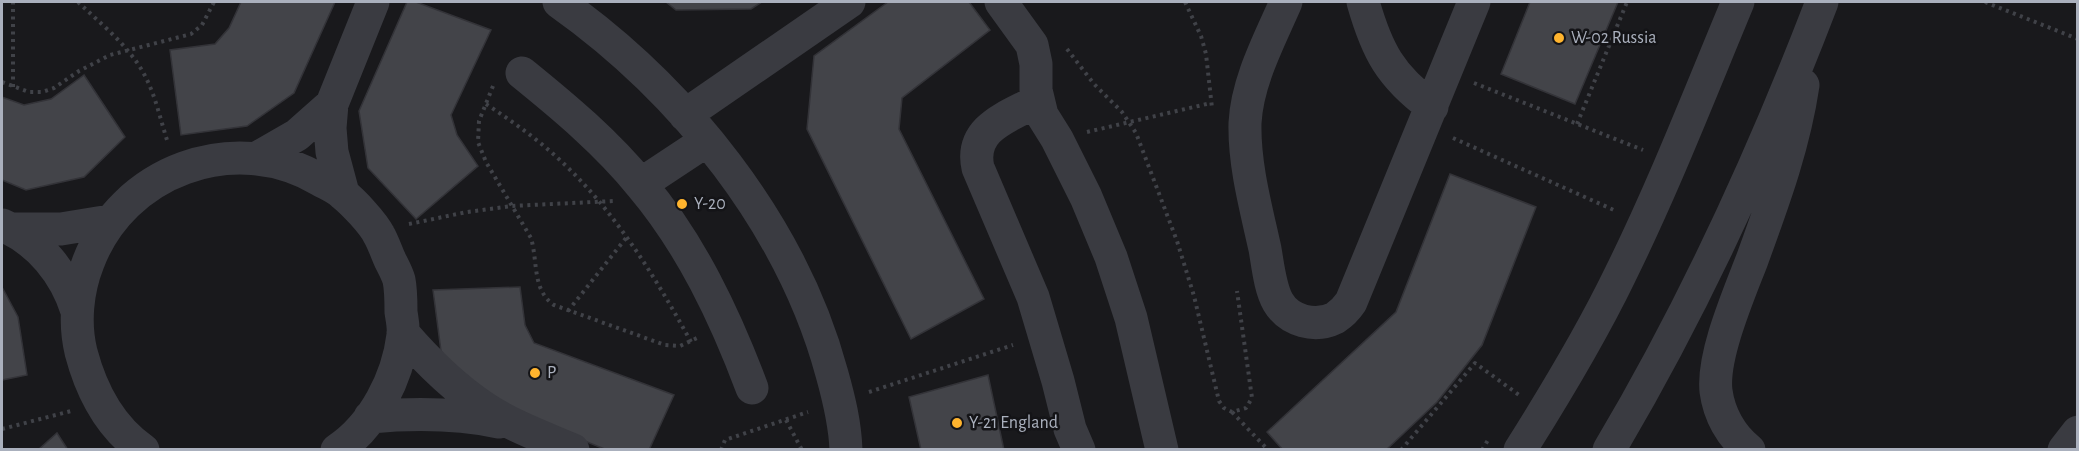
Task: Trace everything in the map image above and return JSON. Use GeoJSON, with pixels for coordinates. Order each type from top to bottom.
{"type":"FeatureCollection","features":[{"type":"Feature","properties":{"kind":"street"},"geometry":{"type":"LineString","coordinates":[[343,193],[332,152],[330,128],[332,104],[373,2]]}},
{"type":"Feature","properties":{"kind":"street"},"geometry":{"type":"LineString","coordinates":[[559,2],[626,55],[685,115],[740,184],[767,224],[791,266],[827,356],[846,432],[846,450]]}},
{"type":"Feature","properties":{"kind":"street"},"geometry":{"type":"LineString","coordinates":[[685,115],[849,2]]}},
{"type":"Feature","properties":{"kind":"street"},"geometry":{"type":"LineString","coordinates":[[1000,2],[1032,45],[1035,54],[1037,101],[1048,128],[1057,139],[1086,197],[1114,267],[1131,318],[1162,450]]}},
{"type":"Feature","properties":{"kind":"street"},"geometry":{"type":"LineString","coordinates":[[1286,2],[1256,73],[1250,94],[1245,121],[1246,151],[1274,291],[1283,309],[1291,316],[1301,321],[1313,322],[1335,318],[1352,302],[1474,2]]}},
{"type":"Feature","properties":{"kind":"street"},"geometry":{"type":"LineString","coordinates":[[1363,2],[1380,51],[1394,73],[1429,116]]}},
{"type":"Feature","properties":{"kind":"street"},"geometry":{"type":"LineString","coordinates":[[1520,450],[1593,328],[1644,224],[1738,2]]}},
{"type":"Feature","properties":{"kind":"street"},"geometry":{"type":"LineString","coordinates":[[1609,450],[1676,331],[1716,250],[1767,137],[1822,2]]}},
{"type":"Feature","properties":{"kind":"street"},"geometry":{"type":"LineString","coordinates":[[1749,450],[1726,422],[1716,391],[1716,375],[1734,311],[1789,154],[1800,109],[1806,44]]}},
{"type":"Feature","properties":{"kind":"street"},"geometry":{"type":"LineString","coordinates":[[522,73],[584,126],[647,191],[703,278],[725,320],[752,388]]}},
{"type":"Feature","properties":{"kind":"street"},"geometry":{"type":"LineString","coordinates":[[1037,101],[992,126],[985,133],[976,150],[976,159],[1026,278],[1045,334],[1070,429],[1079,450]]}},
{"type":"Feature","properties":{"kind":"street"},"geometry":{"type":"LineString","coordinates":[[257,158],[297,135],[332,104]]}},
{"type":"Feature","properties":{"kind":"street"},"geometry":{"type":"LineString","coordinates":[[647,191],[706,141]]}},
{"type":"Feature","properties":{"kind":"street"},"geometry":{"type":"LineString","coordinates":[[141,449],[118,427],[100,403],[86,374],[79,343],[77,311],[82,279],[93,248],[110,221],[140,191],[177,170],[216,159],[257,158],[302,170],[343,193],[378,232],[399,281],[403,333],[393,378],[370,417],[337,450]]}},
{"type":"Feature","properties":{"kind":"street"},"geometry":{"type":"LineString","coordinates":[[6,227],[61,229],[110,221]]}},
{"type":"Feature","properties":{"kind":"street"},"geometry":{"type":"LineString","coordinates":[[6,227],[45,255],[59,272],[70,291],[77,311]]}},
{"type":"Feature","properties":{"kind":"street"},"geometry":{"type":"LineString","coordinates":[[403,333],[428,362],[455,387],[486,409],[519,427],[573,450]]}},
{"type":"Feature","properties":{"kind":"street"},"geometry":{"type":"LineString","coordinates":[[370,417],[445,414],[519,427]]}},
{"type":"Feature","properties":{"kind":"path"},"geometry":{"type":"LineString","coordinates":[[13,2],[13,87]]}},
{"type":"Feature","properties":{"kind":"path"},"geometry":{"type":"LineString","coordinates":[[78,2],[136,61],[150,85],[177,170]]}},
{"type":"Feature","properties":{"kind":"path"},"geometry":{"type":"LineString","coordinates":[[2,82],[29,92],[42,92],[54,88],[93,62],[126,49],[191,34],[202,25],[214,2]]}},
{"type":"Feature","properties":{"kind":"path"},"geometry":{"type":"LineString","coordinates":[[1185,2],[1204,45],[1213,114]]}},
{"type":"Feature","properties":{"kind":"path"},"geometry":{"type":"LineString","coordinates":[[1576,124],[1627,2]]}},
{"type":"Feature","properties":{"kind":"path"},"geometry":{"type":"LineString","coordinates":[[1985,2],[2078,39]]}},
{"type":"Feature","properties":{"kind":"path"},"geometry":{"type":"LineString","coordinates":[[1063,42],[1094,84],[1130,122],[1177,241],[1194,296],[1219,401],[1268,450]]}},
{"type":"Feature","properties":{"kind":"path"},"geometry":{"type":"LineString","coordinates":[[522,73],[503,59],[479,121],[478,142],[481,153],[531,238],[541,293],[554,305],[665,345],[680,346],[691,342],[725,320]]}},
{"type":"Feature","properties":{"kind":"path"},"geometry":{"type":"LineString","coordinates":[[1446,72],[1671,162]]}},
{"type":"Feature","properties":{"kind":"path"},"geometry":{"type":"LineString","coordinates":[[1057,139],[1250,94]]}},
{"type":"Feature","properties":{"kind":"path"},"geometry":{"type":"LineString","coordinates":[[486,104],[537,139],[564,163],[600,202],[657,282],[691,342]]}},
{"type":"Feature","properties":{"kind":"path"},"geometry":{"type":"LineString","coordinates":[[1429,116],[1644,224]]}},
{"type":"Feature","properties":{"kind":"path"},"geometry":{"type":"LineString","coordinates":[[378,232],[456,214],[512,206],[600,202],[647,191]]}},
{"type":"Feature","properties":{"kind":"path"},"geometry":{"type":"LineString","coordinates":[[568,310],[626,238]]}},
{"type":"Feature","properties":{"kind":"path"},"geometry":{"type":"LineString","coordinates":[[1232,412],[1246,408],[1252,398],[1238,291]]}},
{"type":"Feature","properties":{"kind":"path"},"geometry":{"type":"LineString","coordinates":[[721,450],[725,440],[1045,334]]}},
{"type":"Feature","properties":{"kind":"path"},"geometry":{"type":"LineString","coordinates":[[1401,450],[1475,363],[1544,413]]}},
{"type":"Feature","properties":{"kind":"path"},"geometry":{"type":"LineString","coordinates":[[2,429],[100,403]]}},
{"type":"Feature","properties":{"kind":"path"},"geometry":{"type":"LineString","coordinates":[[786,420],[802,450]]}},
{"type":"Feature","properties":{"kind":"building"},"geometry":{"type":"Polygon","coordinates":[[[241,2],[335,2],[294,93],[247,126],[181,135],[170,50],[215,44],[229,28],[241,2]]]}},
{"type":"Feature","properties":{"kind":"building"},"geometry":{"type":"Polygon","coordinates":[[[407,2],[416,2],[491,30],[451,115],[457,135],[478,166],[416,219],[368,168],[359,111],[407,2]]]}},
{"type":"Feature","properties":{"kind":"building"},"geometry":{"type":"Polygon","coordinates":[[[666,2],[762,2],[751,9],[676,10],[666,2]]]}},
{"type":"Feature","properties":{"kind":"building"},"geometry":{"type":"Polygon","coordinates":[[[888,2],[969,2],[990,30],[902,98],[899,129],[984,299],[911,339],[807,129],[814,56],[888,2]]]}},
{"type":"Feature","properties":{"kind":"building","name":"W-02 Russia"},"geometry":{"type":"Polygon","coordinates":[[[1530,2],[1618,2],[1575,104],[1501,74],[1530,2]]]}},
{"type":"Feature","properties":{"kind":"building"},"geometry":{"type":"Polygon","coordinates":[[[84,75],[125,137],[84,177],[26,190],[2,180],[2,97],[24,105],[51,99],[84,75]]]}},
{"type":"Feature","properties":{"kind":"building"},"geometry":{"type":"Polygon","coordinates":[[[1450,174],[1536,207],[1482,345],[1437,402],[1386,450],[1283,450],[1267,432],[1396,312],[1450,174]]]}},
{"type":"Feature","properties":{"kind":"building"},"geometry":{"type":"Polygon","coordinates":[[[2,287],[18,317],[27,375],[2,380],[2,287]]]}},
{"type":"Feature","properties":{"kind":"building","name":"P"},"geometry":{"type":"Polygon","coordinates":[[[520,287],[525,325],[534,343],[674,395],[649,450],[607,450],[470,395],[441,351],[433,290],[520,287]]]}},
{"type":"Feature","properties":{"kind":"building","name":"Y-21 England"},"geometry":{"type":"Polygon","coordinates":[[[988,375],[1004,450],[921,450],[909,397],[988,375]]]}},
{"type":"Feature","properties":{"kind":"building"},"geometry":{"type":"Polygon","coordinates":[[[57,433],[68,450],[38,450],[57,433]]]}},
{"type":"Feature","properties":{"kind":"place","name":"W-02 Russia"},"geometry":{"type":"Point","coordinates":[1559,38]}},
{"type":"Feature","properties":{"kind":"place","name":"Y-20"},"geometry":{"type":"Point","coordinates":[682,204]}},
{"type":"Feature","properties":{"kind":"place","name":"P"},"geometry":{"type":"Point","coordinates":[535,373]}},
{"type":"Feature","properties":{"kind":"place","name":"Y-21 England"},"geometry":{"type":"Point","coordinates":[957,423]}}]}
